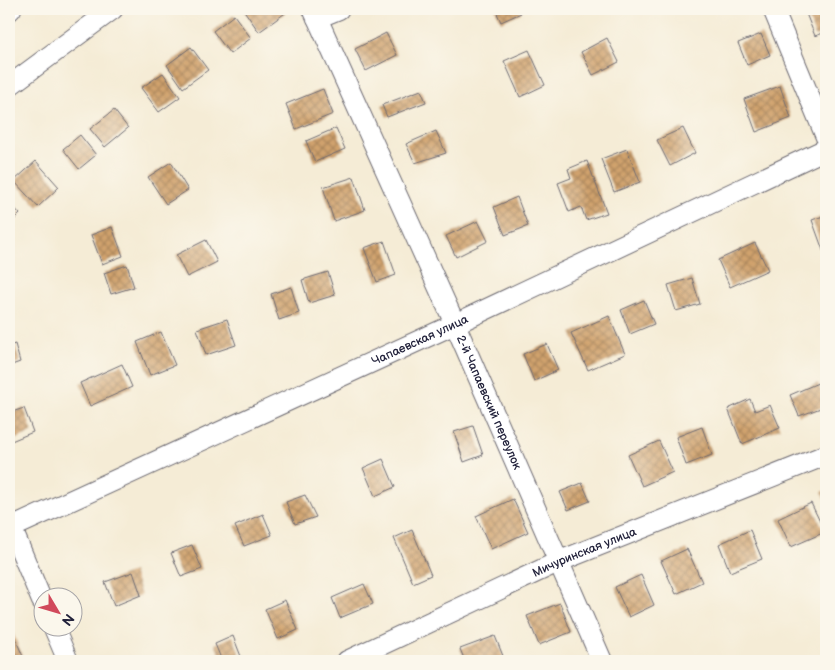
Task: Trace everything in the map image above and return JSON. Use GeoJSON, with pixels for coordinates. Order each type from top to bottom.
{"type":"FeatureCollection","features":[{"type":"Feature","properties":{"kind":"street"},"geometry":{"type":"LineString","coordinates":[[9,86],[114,9]]}},
{"type":"Feature","properties":{"kind":"street"},"geometry":{"type":"LineString","coordinates":[[315,13],[338,9]]}},
{"type":"Feature","properties":{"kind":"street"},"geometry":{"type":"LineString","coordinates":[[773,9],[826,137]]}},
{"type":"Feature","properties":{"kind":"street","name":"2-й Чапаевский переулок"},"geometry":{"type":"LineString","coordinates":[[315,13],[560,561],[602,661]]}},
{"type":"Feature","properties":{"kind":"street","name":"Чапаевская улица"},"geometry":{"type":"LineString","coordinates":[[10,525],[455,324],[826,149]]}},
{"type":"Feature","properties":{"kind":"street","name":"Мичуринская улица"},"geometry":{"type":"LineString","coordinates":[[347,661],[560,561],[826,455]]}},
{"type":"Feature","properties":{"kind":"street"},"geometry":{"type":"LineString","coordinates":[[10,525],[37,588]]}},
{"type":"Feature","properties":{"kind":"street"},"geometry":{"type":"LineString","coordinates":[[58,638],[68,661]]}},
{"type":"Feature","properties":{"kind":"building"},"geometry":{"type":"Polygon","coordinates":[[[243,9],[286,9],[288,11],[259,32],[243,9]]]}},
{"type":"Feature","properties":{"kind":"building"},"geometry":{"type":"Polygon","coordinates":[[[495,9],[520,9],[521,13],[501,22],[495,9]]]}},
{"type":"Feature","properties":{"kind":"building"},"geometry":{"type":"Polygon","coordinates":[[[810,9],[826,9],[826,32],[815,36],[805,11],[810,9]]]}},
{"type":"Feature","properties":{"kind":"building"},"geometry":{"type":"Polygon","coordinates":[[[234,15],[251,38],[230,54],[213,31],[234,15]]]}},
{"type":"Feature","properties":{"kind":"building"},"geometry":{"type":"Polygon","coordinates":[[[386,33],[397,55],[366,71],[355,49],[386,33]]]}},
{"type":"Feature","properties":{"kind":"building"},"geometry":{"type":"Polygon","coordinates":[[[761,34],[770,55],[747,65],[738,43],[761,34]]]}},
{"type":"Feature","properties":{"kind":"building"},"geometry":{"type":"Polygon","coordinates":[[[607,38],[619,62],[593,75],[581,52],[607,38]]]}},
{"type":"Feature","properties":{"kind":"building"},"geometry":{"type":"Polygon","coordinates":[[[191,47],[208,70],[183,88],[167,65],[191,47]]]}},
{"type":"Feature","properties":{"kind":"building"},"geometry":{"type":"Polygon","coordinates":[[[529,50],[545,85],[520,97],[504,61],[529,50]]]}},
{"type":"Feature","properties":{"kind":"building"},"geometry":{"type":"Polygon","coordinates":[[[163,73],[180,97],[159,112],[141,88],[163,73]]]}},
{"type":"Feature","properties":{"kind":"building"},"geometry":{"type":"Polygon","coordinates":[[[780,86],[791,118],[756,132],[744,99],[780,86]]]}},
{"type":"Feature","properties":{"kind":"building"},"geometry":{"type":"Polygon","coordinates":[[[323,89],[333,114],[296,129],[286,104],[323,89]]]}},
{"type":"Feature","properties":{"kind":"building"},"geometry":{"type":"Polygon","coordinates":[[[421,90],[426,102],[387,117],[382,105],[421,90]]]}},
{"type":"Feature","properties":{"kind":"building"},"geometry":{"type":"Polygon","coordinates":[[[114,110],[128,128],[105,147],[90,129],[114,110]]]}},
{"type":"Feature","properties":{"kind":"building"},"geometry":{"type":"Polygon","coordinates":[[[336,128],[345,149],[315,162],[306,141],[336,128]]]}},
{"type":"Feature","properties":{"kind":"building"},"geometry":{"type":"Polygon","coordinates":[[[683,128],[695,153],[670,166],[657,140],[683,128]]]}},
{"type":"Feature","properties":{"kind":"building"},"geometry":{"type":"Polygon","coordinates":[[[436,131],[446,153],[415,163],[406,144],[436,131]]]}},
{"type":"Feature","properties":{"kind":"building"},"geometry":{"type":"Polygon","coordinates":[[[80,135],[96,155],[79,169],[63,149],[80,135]]]}},
{"type":"Feature","properties":{"kind":"building"},"geometry":{"type":"Polygon","coordinates":[[[627,149],[640,182],[614,192],[601,159],[627,149]]]}},
{"type":"Feature","properties":{"kind":"building"},"geometry":{"type":"Polygon","coordinates":[[[36,161],[59,187],[38,207],[14,181],[36,161]]]}},
{"type":"Feature","properties":{"kind":"building"},"geometry":{"type":"Polygon","coordinates":[[[587,161],[607,213],[586,220],[581,207],[569,212],[558,183],[571,178],[568,169],[587,161]]]}},
{"type":"Feature","properties":{"kind":"building"},"geometry":{"type":"Polygon","coordinates":[[[171,162],[188,190],[166,204],[148,177],[171,162]]]}},
{"type":"Feature","properties":{"kind":"building"},"geometry":{"type":"Polygon","coordinates":[[[354,177],[365,210],[334,221],[323,187],[354,177]]]}},
{"type":"Feature","properties":{"kind":"building"},"geometry":{"type":"Polygon","coordinates":[[[517,197],[528,226],[505,235],[494,207],[517,197]]]}},
{"type":"Feature","properties":{"kind":"building"},"geometry":{"type":"Polygon","coordinates":[[[9,202],[20,214],[9,225],[9,202]]]}},
{"type":"Feature","properties":{"kind":"building"},"geometry":{"type":"Polygon","coordinates":[[[826,215],[826,252],[824,253],[812,220],[826,215]]]}},
{"type":"Feature","properties":{"kind":"building"},"geometry":{"type":"Polygon","coordinates":[[[478,221],[488,241],[456,257],[446,236],[478,221]]]}},
{"type":"Feature","properties":{"kind":"building"},"geometry":{"type":"Polygon","coordinates":[[[112,227],[123,256],[102,264],[91,235],[112,227]]]}},
{"type":"Feature","properties":{"kind":"building"},"geometry":{"type":"Polygon","coordinates":[[[206,240],[217,262],[187,277],[176,255],[206,240]]]}},
{"type":"Feature","properties":{"kind":"building"},"geometry":{"type":"Polygon","coordinates":[[[384,241],[396,275],[377,282],[364,248],[384,241]]]}},
{"type":"Feature","properties":{"kind":"building"},"geometry":{"type":"Polygon","coordinates":[[[755,243],[768,270],[730,287],[718,260],[755,243]]]}},
{"type":"Feature","properties":{"kind":"building"},"geometry":{"type":"Polygon","coordinates":[[[127,265],[134,287],[111,294],[104,273],[127,265]]]}},
{"type":"Feature","properties":{"kind":"building"},"geometry":{"type":"Polygon","coordinates":[[[328,272],[335,295],[309,303],[302,280],[328,272]]]}},
{"type":"Feature","properties":{"kind":"building"},"geometry":{"type":"Polygon","coordinates":[[[692,278],[700,304],[676,311],[668,285],[692,278]]]}},
{"type":"Feature","properties":{"kind":"building"},"geometry":{"type":"Polygon","coordinates":[[[291,287],[299,313],[279,320],[271,294],[291,287]]]}},
{"type":"Feature","properties":{"kind":"building"},"geometry":{"type":"Polygon","coordinates":[[[644,300],[654,324],[630,334],[621,310],[644,300]]]}},
{"type":"Feature","properties":{"kind":"building"},"geometry":{"type":"Polygon","coordinates":[[[609,316],[625,354],[588,370],[571,333],[609,316]]]}},
{"type":"Feature","properties":{"kind":"building"},"geometry":{"type":"Polygon","coordinates":[[[227,319],[236,345],[206,355],[197,329],[227,319]]]}},
{"type":"Feature","properties":{"kind":"building"},"geometry":{"type":"Polygon","coordinates":[[[161,332],[175,365],[150,375],[137,342],[161,332]]]}},
{"type":"Feature","properties":{"kind":"building"},"geometry":{"type":"Polygon","coordinates":[[[15,344],[20,362],[9,366],[9,346],[15,344]]]}},
{"type":"Feature","properties":{"kind":"building"},"geometry":{"type":"Polygon","coordinates":[[[547,344],[558,370],[534,381],[523,354],[547,344]]]}},
{"type":"Feature","properties":{"kind":"building"},"geometry":{"type":"Polygon","coordinates":[[[122,364],[132,387],[90,406],[80,383],[122,364]]]}},
{"type":"Feature","properties":{"kind":"building"},"geometry":{"type":"Polygon","coordinates":[[[818,383],[826,406],[799,416],[790,395],[818,383]]]}},
{"type":"Feature","properties":{"kind":"building"},"geometry":{"type":"Polygon","coordinates":[[[750,399],[755,411],[770,405],[780,428],[742,444],[728,409],[750,399]]]}},
{"type":"Feature","properties":{"kind":"building"},"geometry":{"type":"Polygon","coordinates":[[[24,408],[33,432],[9,442],[9,413],[24,408]]]}},
{"type":"Feature","properties":{"kind":"building"},"geometry":{"type":"Polygon","coordinates":[[[473,426],[483,455],[464,462],[454,432],[473,426]]]}},
{"type":"Feature","properties":{"kind":"building"},"geometry":{"type":"Polygon","coordinates":[[[702,427],[712,455],[686,465],[676,437],[702,427]]]}},
{"type":"Feature","properties":{"kind":"building"},"geometry":{"type":"Polygon","coordinates":[[[659,441],[673,472],[642,486],[628,455],[659,441]]]}},
{"type":"Feature","properties":{"kind":"building"},"geometry":{"type":"Polygon","coordinates":[[[383,459],[395,487],[375,496],[363,468],[383,459]]]}},
{"type":"Feature","properties":{"kind":"building"},"geometry":{"type":"Polygon","coordinates":[[[582,483],[590,501],[568,510],[560,492],[582,483]]]}},
{"type":"Feature","properties":{"kind":"building"},"geometry":{"type":"Polygon","coordinates":[[[826,490],[826,501],[822,492],[826,490]]]}},
{"type":"Feature","properties":{"kind":"building"},"geometry":{"type":"Polygon","coordinates":[[[305,495],[316,517],[295,524],[286,502],[305,495]]]}},
{"type":"Feature","properties":{"kind":"building"},"geometry":{"type":"Polygon","coordinates":[[[513,499],[528,532],[491,549],[476,516],[513,499]]]}},
{"type":"Feature","properties":{"kind":"building"},"geometry":{"type":"Polygon","coordinates":[[[811,503],[825,532],[791,547],[778,519],[811,503]]]}},
{"type":"Feature","properties":{"kind":"building"},"geometry":{"type":"Polygon","coordinates":[[[263,514],[272,535],[244,546],[235,526],[263,514]]]}},
{"type":"Feature","properties":{"kind":"building"},"geometry":{"type":"Polygon","coordinates":[[[412,530],[431,575],[413,583],[394,538],[412,530]]]}},
{"type":"Feature","properties":{"kind":"building"},"geometry":{"type":"Polygon","coordinates":[[[750,530],[762,559],[730,572],[719,544],[750,530]]]}},
{"type":"Feature","properties":{"kind":"building"},"geometry":{"type":"Polygon","coordinates":[[[192,545],[202,569],[181,577],[171,553],[192,545]]]}},
{"type":"Feature","properties":{"kind":"building"},"geometry":{"type":"Polygon","coordinates":[[[687,549],[702,582],[676,594],[661,561],[687,549]]]}},
{"type":"Feature","properties":{"kind":"building"},"geometry":{"type":"Polygon","coordinates":[[[133,572],[141,595],[114,606],[105,582],[133,572]]]}},
{"type":"Feature","properties":{"kind":"building"},"geometry":{"type":"Polygon","coordinates":[[[641,575],[654,605],[629,617],[615,587],[641,575]]]}},
{"type":"Feature","properties":{"kind":"building"},"geometry":{"type":"Polygon","coordinates":[[[364,584],[373,604],[340,618],[332,598],[364,584]]]}},
{"type":"Feature","properties":{"kind":"building"},"geometry":{"type":"Polygon","coordinates":[[[285,600],[298,630],[278,639],[265,609],[285,600]]]}},
{"type":"Feature","properties":{"kind":"building"},"geometry":{"type":"Polygon","coordinates":[[[560,603],[571,632],[539,645],[527,616],[560,603]]]}},
{"type":"Feature","properties":{"kind":"building"},"geometry":{"type":"Polygon","coordinates":[[[9,624],[25,661],[9,661],[9,624]]]}},
{"type":"Feature","properties":{"kind":"building"},"geometry":{"type":"Polygon","coordinates":[[[233,636],[242,659],[222,661],[215,644],[233,636]]]}},
{"type":"Feature","properties":{"kind":"building"},"geometry":{"type":"Polygon","coordinates":[[[495,636],[505,661],[465,661],[460,649],[495,636]]]}}]}
